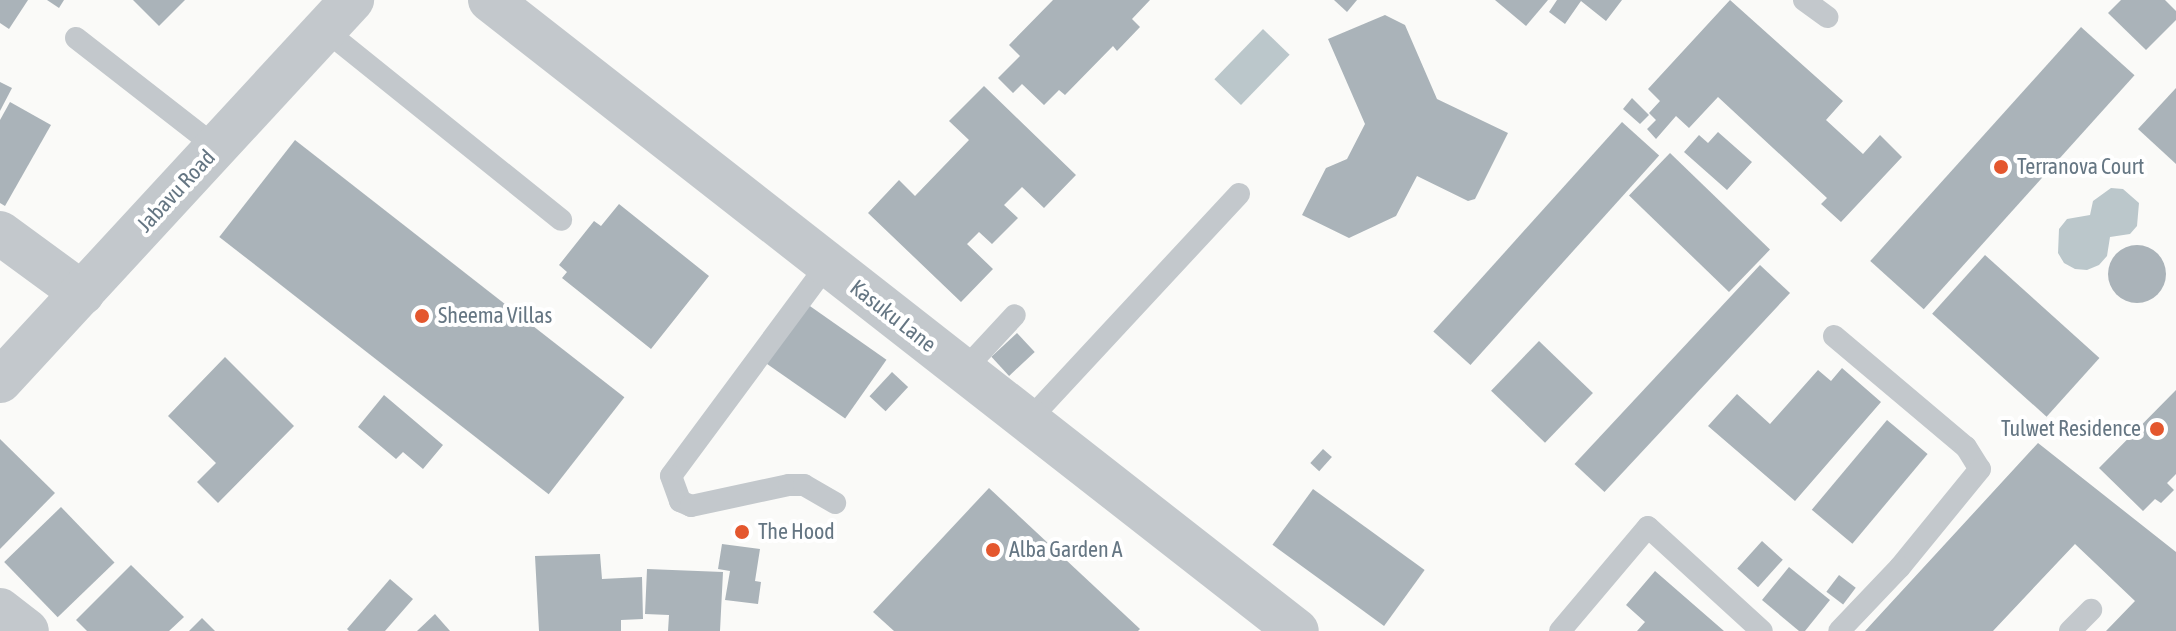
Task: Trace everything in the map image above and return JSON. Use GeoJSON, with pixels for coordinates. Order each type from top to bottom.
{"type":"FeatureCollection","features":[{"type":"Feature","properties":{"kind":"street","name":"Kasuku Lane"},"geometry":{"type":"LineString","coordinates":[[490,0],[1297,631]]}},
{"type":"Feature","properties":{"kind":"street","name":"Jabavu Road"},"geometry":{"type":"LineString","coordinates":[[0,381],[339,15]]}},
{"type":"Feature","properties":{"kind":"street"},"geometry":{"type":"LineString","coordinates":[[0,233],[82,293]]}},
{"type":"Feature","properties":{"kind":"street"},"geometry":{"type":"LineString","coordinates":[[0,610],[27,631]]}},
{"type":"Feature","properties":{"kind":"lane"},"geometry":{"type":"LineString","coordinates":[[1804,0],[1827,17]]}},
{"type":"Feature","properties":{"kind":"lane"},"geometry":{"type":"LineString","coordinates":[[339,15],[561,220]]}},
{"type":"Feature","properties":{"kind":"lane"},"geometry":{"type":"LineString","coordinates":[[76,38],[216,147]]}},
{"type":"Feature","properties":{"kind":"lane"},"geometry":{"type":"LineString","coordinates":[[1028,421],[1239,194]]}},
{"type":"Feature","properties":{"kind":"lane"},"geometry":{"type":"LineString","coordinates":[[827,265],[671,476],[680,501],[691,506],[789,485],[804,485],[835,503]]}},
{"type":"Feature","properties":{"kind":"lane"},"geometry":{"type":"LineString","coordinates":[[963,371],[1015,315]]}},
{"type":"Feature","properties":{"kind":"lane"},"geometry":{"type":"LineString","coordinates":[[1834,336],[1966,447],[1980,469],[1900,567],[1839,631]]}},
{"type":"Feature","properties":{"kind":"lane"},"geometry":{"type":"LineString","coordinates":[[1560,631],[1648,527],[1762,631]]}},
{"type":"Feature","properties":{"kind":"lane"},"geometry":{"type":"LineString","coordinates":[[2070,631],[2091,610]]}},
{"type":"Feature","properties":{"kind":"shaded area"},"geometry":{"type":"Polygon","coordinates":[[[1263,29],[1290,55],[1241,105],[1214,79],[1263,29]]]}},
{"type":"Feature","properties":{"kind":"shaded area"},"geometry":{"type":"Polygon","coordinates":[[[2111,188],[2123,189],[2139,203],[2137,226],[2130,234],[2110,237],[2107,256],[2099,265],[2087,270],[2075,269],[2064,263],[2058,253],[2059,229],[2067,219],[2090,215],[2093,201],[2111,188]]]}},
{"type":"Feature","properties":{"kind":"building"},"geometry":{"type":"Polygon","coordinates":[[[0,0],[28,0],[9,29],[0,23],[0,0]]]}},
{"type":"Feature","properties":{"kind":"building"},"geometry":{"type":"Polygon","coordinates":[[[47,0],[64,0],[59,8],[47,0]]]}},
{"type":"Feature","properties":{"kind":"building"},"geometry":{"type":"Polygon","coordinates":[[[133,0],[185,0],[159,26],[133,0]]]}},
{"type":"Feature","properties":{"kind":"building"},"geometry":{"type":"Polygon","coordinates":[[[1053,0],[1150,0],[1132,19],[1140,27],[1117,51],[1113,46],[1065,95],[1059,90],[1044,105],[1022,84],[1013,93],[998,78],[1020,56],[1009,45],[1053,0]]]}},
{"type":"Feature","properties":{"kind":"building"},"geometry":{"type":"Polygon","coordinates":[[[1334,0],[1357,0],[1347,12],[1334,0]]]}},
{"type":"Feature","properties":{"kind":"building"},"geometry":{"type":"Polygon","coordinates":[[[1495,0],[1548,0],[1526,26],[1495,0]]]}},
{"type":"Feature","properties":{"kind":"building"},"geometry":{"type":"Polygon","coordinates":[[[1557,0],[1622,0],[1606,21],[1581,1],[1565,24],[1549,12],[1557,0]]]}},
{"type":"Feature","properties":{"kind":"building"},"geometry":{"type":"Polygon","coordinates":[[[1730,0],[1843,101],[1826,120],[1863,154],[1880,135],[1902,157],[1841,222],[1821,204],[1827,198],[1718,97],[1689,128],[1676,116],[1656,139],[1647,129],[1656,120],[1649,113],[1660,101],[1648,89],[1730,0]]]}},
{"type":"Feature","properties":{"kind":"building"},"geometry":{"type":"Polygon","coordinates":[[[2121,0],[2165,0],[2176,11],[2176,20],[2146,50],[2108,13],[2121,0]]]}},
{"type":"Feature","properties":{"kind":"building"},"geometry":{"type":"Polygon","coordinates":[[[1385,15],[1405,25],[1437,99],[1508,133],[1475,199],[1468,201],[1417,176],[1396,216],[1349,238],[1302,215],[1326,168],[1347,159],[1365,124],[1328,39],[1385,15]]]}},
{"type":"Feature","properties":{"kind":"building","name":"Terranova Court"},"geometry":{"type":"Polygon","coordinates":[[[2081,27],[2135,75],[1924,309],[1870,261],[2081,27]]]}},
{"type":"Feature","properties":{"kind":"building"},"geometry":{"type":"Polygon","coordinates":[[[0,82],[12,88],[0,111],[0,82]]]}},
{"type":"Feature","properties":{"kind":"building"},"geometry":{"type":"Polygon","coordinates":[[[984,86],[1076,175],[1044,208],[1022,187],[1004,205],[1018,218],[992,244],[979,232],[967,244],[993,269],[961,302],[868,213],[899,180],[915,196],[969,140],[949,121],[984,86]]]}},
{"type":"Feature","properties":{"kind":"building","name":"Terranova Court"},"geometry":{"type":"Polygon","coordinates":[[[2176,88],[2176,164],[2138,129],[2176,88]]]}},
{"type":"Feature","properties":{"kind":"building"},"geometry":{"type":"Polygon","coordinates":[[[1632,98],[1649,115],[1640,124],[1623,109],[1632,98]]]}},
{"type":"Feature","properties":{"kind":"building"},"geometry":{"type":"Polygon","coordinates":[[[10,102],[51,125],[5,206],[0,203],[0,120],[10,102]]]}},
{"type":"Feature","properties":{"kind":"building"},"geometry":{"type":"Polygon","coordinates":[[[1622,122],[1659,155],[1470,365],[1433,332],[1622,122]]]}},
{"type":"Feature","properties":{"kind":"building"},"geometry":{"type":"Polygon","coordinates":[[[1718,132],[1752,162],[1727,190],[1684,152],[1699,135],[1708,143],[1718,132]]]}},
{"type":"Feature","properties":{"kind":"building","name":"Sheema Villas"},"geometry":{"type":"Polygon","coordinates":[[[295,140],[624,397],[549,494],[219,237],[295,140]]]}},
{"type":"Feature","properties":{"kind":"building"},"geometry":{"type":"Polygon","coordinates":[[[1670,153],[1770,250],[1729,292],[1629,195],[1670,153]]]}},
{"type":"Feature","properties":{"kind":"building","name":"Sheema Villas"},"geometry":{"type":"Polygon","coordinates":[[[619,204],[709,276],[651,349],[562,278],[567,272],[559,265],[594,221],[601,226],[619,204]]]}},
{"type":"Feature","properties":{"kind":"building"},"geometry":{"type":"Polygon","coordinates":[[[2137,245],[2157,254],[2166,274],[2157,294],[2137,303],[2117,294],[2108,274],[2117,254],[2137,245]]]}},
{"type":"Feature","properties":{"kind":"building"},"geometry":{"type":"Polygon","coordinates":[[[1985,255],[2099,358],[2047,417],[1932,314],[1985,255]]]}},
{"type":"Feature","properties":{"kind":"building"},"geometry":{"type":"Polygon","coordinates":[[[1760,265],[1790,293],[1604,492],[1574,464],[1760,265]]]}},
{"type":"Feature","properties":{"kind":"building"},"geometry":{"type":"Polygon","coordinates":[[[807,304],[886,360],[845,419],[766,363],[807,304]]]}},
{"type":"Feature","properties":{"kind":"building"},"geometry":{"type":"Polygon","coordinates":[[[1017,333],[1035,352],[1009,376],[991,357],[1017,333]]]}},
{"type":"Feature","properties":{"kind":"building"},"geometry":{"type":"Polygon","coordinates":[[[1539,341],[1593,393],[1545,443],[1491,391],[1539,341]]]}},
{"type":"Feature","properties":{"kind":"building"},"geometry":{"type":"Polygon","coordinates":[[[225,357],[294,426],[218,503],[197,482],[216,463],[168,416],[225,357]]]}},
{"type":"Feature","properties":{"kind":"building"},"geometry":{"type":"Polygon","coordinates":[[[1842,368],[1881,402],[1795,501],[1708,426],[1737,394],[1770,424],[1818,370],[1831,381],[1842,368]]]}},
{"type":"Feature","properties":{"kind":"building"},"geometry":{"type":"Polygon","coordinates":[[[892,372],[908,387],[886,411],[869,396],[892,372]]]}},
{"type":"Feature","properties":{"kind":"building","name":"Tulwet Residence"},"geometry":{"type":"Polygon","coordinates":[[[2176,390],[2176,474],[2167,483],[2174,490],[2161,503],[2155,499],[2143,511],[2099,468],[2176,390]]]}},
{"type":"Feature","properties":{"kind":"building"},"geometry":{"type":"Polygon","coordinates":[[[384,395],[443,445],[423,469],[403,452],[396,459],[358,427],[384,395]]]}},
{"type":"Feature","properties":{"kind":"building"},"geometry":{"type":"Polygon","coordinates":[[[1887,420],[1928,454],[1852,544],[1812,510],[1887,420]]]}},
{"type":"Feature","properties":{"kind":"building"},"geometry":{"type":"Polygon","coordinates":[[[0,439],[55,493],[0,549],[0,439]]]}},
{"type":"Feature","properties":{"kind":"building"},"geometry":{"type":"Polygon","coordinates":[[[2038,443],[2176,552],[2176,631],[2106,631],[2135,601],[2075,544],[1993,631],[1865,631],[2038,443]]]}},
{"type":"Feature","properties":{"kind":"building"},"geometry":{"type":"Polygon","coordinates":[[[1323,449],[1332,457],[1319,471],[1310,463],[1323,449]]]}},
{"type":"Feature","properties":{"kind":"building","name":"Alba Garden A"},"geometry":{"type":"Polygon","coordinates":[[[989,488],[1140,629],[894,631],[873,612],[989,488]]]}},
{"type":"Feature","properties":{"kind":"building"},"geometry":{"type":"Polygon","coordinates":[[[1313,489],[1425,570],[1384,626],[1272,545],[1313,489]]]}},
{"type":"Feature","properties":{"kind":"building"},"geometry":{"type":"Polygon","coordinates":[[[61,507],[114,562],[58,617],[4,562],[61,507]]]}},
{"type":"Feature","properties":{"kind":"building"},"geometry":{"type":"Polygon","coordinates":[[[1762,541],[1783,560],[1758,587],[1737,568],[1762,541]]]}},
{"type":"Feature","properties":{"kind":"building"},"geometry":{"type":"Polygon","coordinates":[[[722,544],[760,549],[755,581],[761,582],[758,604],[725,600],[730,571],[718,569],[722,544]]]}},
{"type":"Feature","properties":{"kind":"building"},"geometry":{"type":"Polygon","coordinates":[[[600,554],[602,579],[642,577],[643,619],[621,620],[621,631],[539,631],[535,556],[600,554]]]}},
{"type":"Feature","properties":{"kind":"building"},"geometry":{"type":"Polygon","coordinates":[[[131,565],[184,617],[169,631],[87,631],[76,620],[131,565]]]}},
{"type":"Feature","properties":{"kind":"building"},"geometry":{"type":"Polygon","coordinates":[[[1789,567],[1830,600],[1805,631],[1799,631],[1762,600],[1789,567]]]}},
{"type":"Feature","properties":{"kind":"building"},"geometry":{"type":"Polygon","coordinates":[[[647,569],[723,572],[720,631],[668,631],[669,615],[645,614],[647,569]]]}},
{"type":"Feature","properties":{"kind":"building"},"geometry":{"type":"Polygon","coordinates":[[[1655,571],[1724,631],[1637,631],[1645,622],[1626,605],[1655,571]]]}},
{"type":"Feature","properties":{"kind":"building"},"geometry":{"type":"Polygon","coordinates":[[[1839,575],[1856,588],[1843,604],[1826,592],[1839,575]]]}},
{"type":"Feature","properties":{"kind":"building"},"geometry":{"type":"Polygon","coordinates":[[[390,579],[413,599],[385,631],[349,631],[347,629],[390,579]]]}},
{"type":"Feature","properties":{"kind":"building"},"geometry":{"type":"Polygon","coordinates":[[[435,614],[450,631],[417,631],[435,614]]]}},
{"type":"Feature","properties":{"kind":"building"},"geometry":{"type":"Polygon","coordinates":[[[202,618],[215,631],[189,631],[202,618]]]}},
{"type":"Feature","properties":{"kind":"place","name":"Terranova Court"},"geometry":{"type":"Point","coordinates":[2001,167]}},
{"type":"Feature","properties":{"kind":"place","name":"Sheema Villas"},"geometry":{"type":"Point","coordinates":[422,316]}},
{"type":"Feature","properties":{"kind":"place","name":"Tulwet Residence"},"geometry":{"type":"Point","coordinates":[2157,429]}},
{"type":"Feature","properties":{"kind":"place","name":"The Hood"},"geometry":{"type":"Point","coordinates":[742,532]}},
{"type":"Feature","properties":{"kind":"place","name":"Alba Garden A"},"geometry":{"type":"Point","coordinates":[993,550]}}]}
